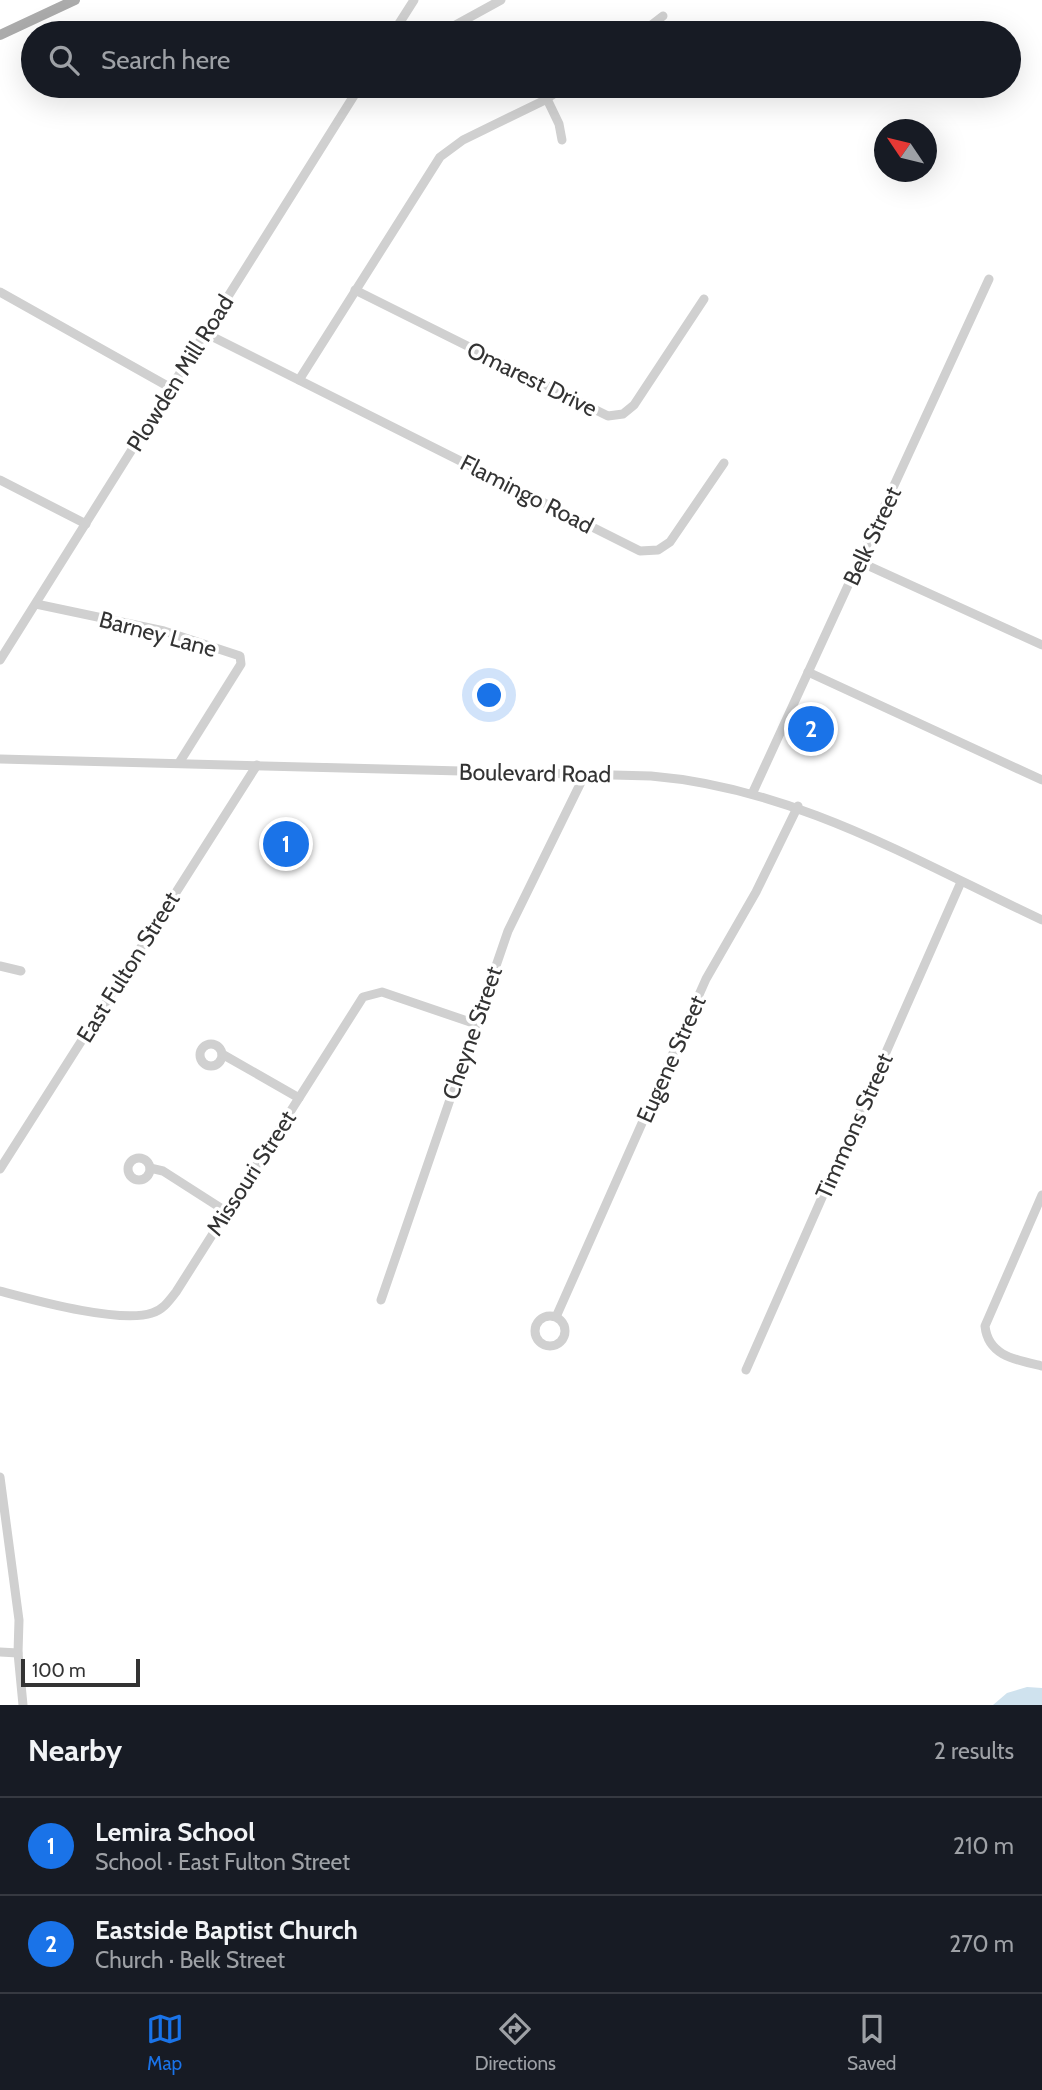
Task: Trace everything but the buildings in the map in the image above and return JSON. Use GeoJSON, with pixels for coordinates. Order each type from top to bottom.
{"type":"FeatureCollection","features":[{"type":"Feature","properties":{"kind":"main road"},"geometry":{"type":"LineString","coordinates":[[30,21],[75,0]]}},
{"type":"Feature","properties":{"kind":"main road"},"geometry":{"type":"LineString","coordinates":[[0,35],[21,25]]}},
{"type":"Feature","properties":{"kind":"street"},"geometry":{"type":"LineString","coordinates":[[401,21],[414,0]]}},
{"type":"Feature","properties":{"kind":"street"},"geometry":{"type":"LineString","coordinates":[[463,21],[501,0]]}},
{"type":"Feature","properties":{"kind":"street"},"geometry":{"type":"LineString","coordinates":[[657,21],[663,16]]}},
{"type":"Feature","properties":{"kind":"street","name":"Plowden Mill Road"},"geometry":{"type":"LineString","coordinates":[[0,660],[352,98]]}},
{"type":"Feature","properties":{"kind":"street"},"geometry":{"type":"LineString","coordinates":[[299,380],[440,156],[463,140],[547,99],[559,124],[562,140]]}},
{"type":"Feature","properties":{"kind":"street","name":"Belk Street"},"geometry":{"type":"LineString","coordinates":[[753,792],[989,279]]}},
{"type":"Feature","properties":{"kind":"street","name":"Omarest Drive"},"geometry":{"type":"LineString","coordinates":[[355,290],[608,416],[623,414],[634,405],[704,299]]}},
{"type":"Feature","properties":{"kind":"street"},"geometry":{"type":"LineString","coordinates":[[0,292],[171,388]]}},
{"type":"Feature","properties":{"kind":"street","name":"Flamingo Road"},"geometry":{"type":"LineString","coordinates":[[205,333],[643,552],[658,550],[670,542],[724,463]]}},
{"type":"Feature","properties":{"kind":"street"},"geometry":{"type":"LineString","coordinates":[[0,480],[86,524]]}},
{"type":"Feature","properties":{"kind":"street"},"geometry":{"type":"LineString","coordinates":[[860,562],[1042,645]]}},
{"type":"Feature","properties":{"kind":"street","name":"Barney Lane"},"geometry":{"type":"LineString","coordinates":[[36,604],[164,631],[240,656],[241,664],[179,763]]}},
{"type":"Feature","properties":{"kind":"street"},"geometry":{"type":"LineString","coordinates":[[808,672],[1042,780]]}},
{"type":"Feature","properties":{"kind":"street","name":"Boulevard Road"},"geometry":{"type":"LineString","coordinates":[[0,759],[585,774],[683,779],[753,792],[797,806],[1042,920]]}},
{"type":"Feature","properties":{"kind":"street","name":"East Fulton Street"},"geometry":{"type":"LineString","coordinates":[[0,1169],[257,765]]}},
{"type":"Feature","properties":{"kind":"street","name":"Cheyne Street"},"geometry":{"type":"LineString","coordinates":[[381,1300],[511,924],[585,774]]}},
{"type":"Feature","properties":{"kind":"street","name":"Eugene Street"},"geometry":{"type":"LineString","coordinates":[[556,1317],[706,979],[756,892],[797,806]]}},
{"type":"Feature","properties":{"kind":"street","name":"Timmons Street"},"geometry":{"type":"LineString","coordinates":[[746,1370],[961,882]]}},
{"type":"Feature","properties":{"kind":"street"},"geometry":{"type":"LineString","coordinates":[[0,966],[22,971]]}},
{"type":"Feature","properties":{"kind":"street","name":"Missouri Street"},"geometry":{"type":"LineString","coordinates":[[0,1291],[92,1311],[139,1316],[153,1313],[166,1304],[176,1292],[361,1000],[370,993],[393,995],[476,1024]]}},
{"type":"Feature","properties":{"kind":"street"},"geometry":{"type":"LineString","coordinates":[[222,1054],[299,1098]]}},
{"type":"Feature","properties":{"kind":"street"},"geometry":{"type":"LineString","coordinates":[[150,1168],[163,1171],[228,1212]]}},
{"type":"Feature","properties":{"kind":"street"},"geometry":{"type":"LineString","coordinates":[[1042,1195],[985,1326],[990,1345],[998,1352],[1042,1366]]}},
{"type":"Feature","properties":{"kind":"street"},"geometry":{"type":"LineString","coordinates":[[0,1477],[19,1620],[18,1653],[23,1705]]}},
{"type":"Feature","properties":{"kind":"street"},"geometry":{"type":"LineString","coordinates":[[0,1652],[18,1653]]}},
{"type":"Feature","properties":{"kind":"water"},"geometry":{"type":"Polygon","coordinates":[[[1027,1687],[1042,1688],[1042,1705],[993,1705],[1007,1693],[1027,1687]]]}},
{"type":"Feature","properties":{"kind":"place","name":"Eastside Baptist Church"},"geometry":{"type":"Point","coordinates":[811,729]}},
{"type":"Feature","properties":{"kind":"place","name":"Lemira School"},"geometry":{"type":"Point","coordinates":[286,844]}}]}
